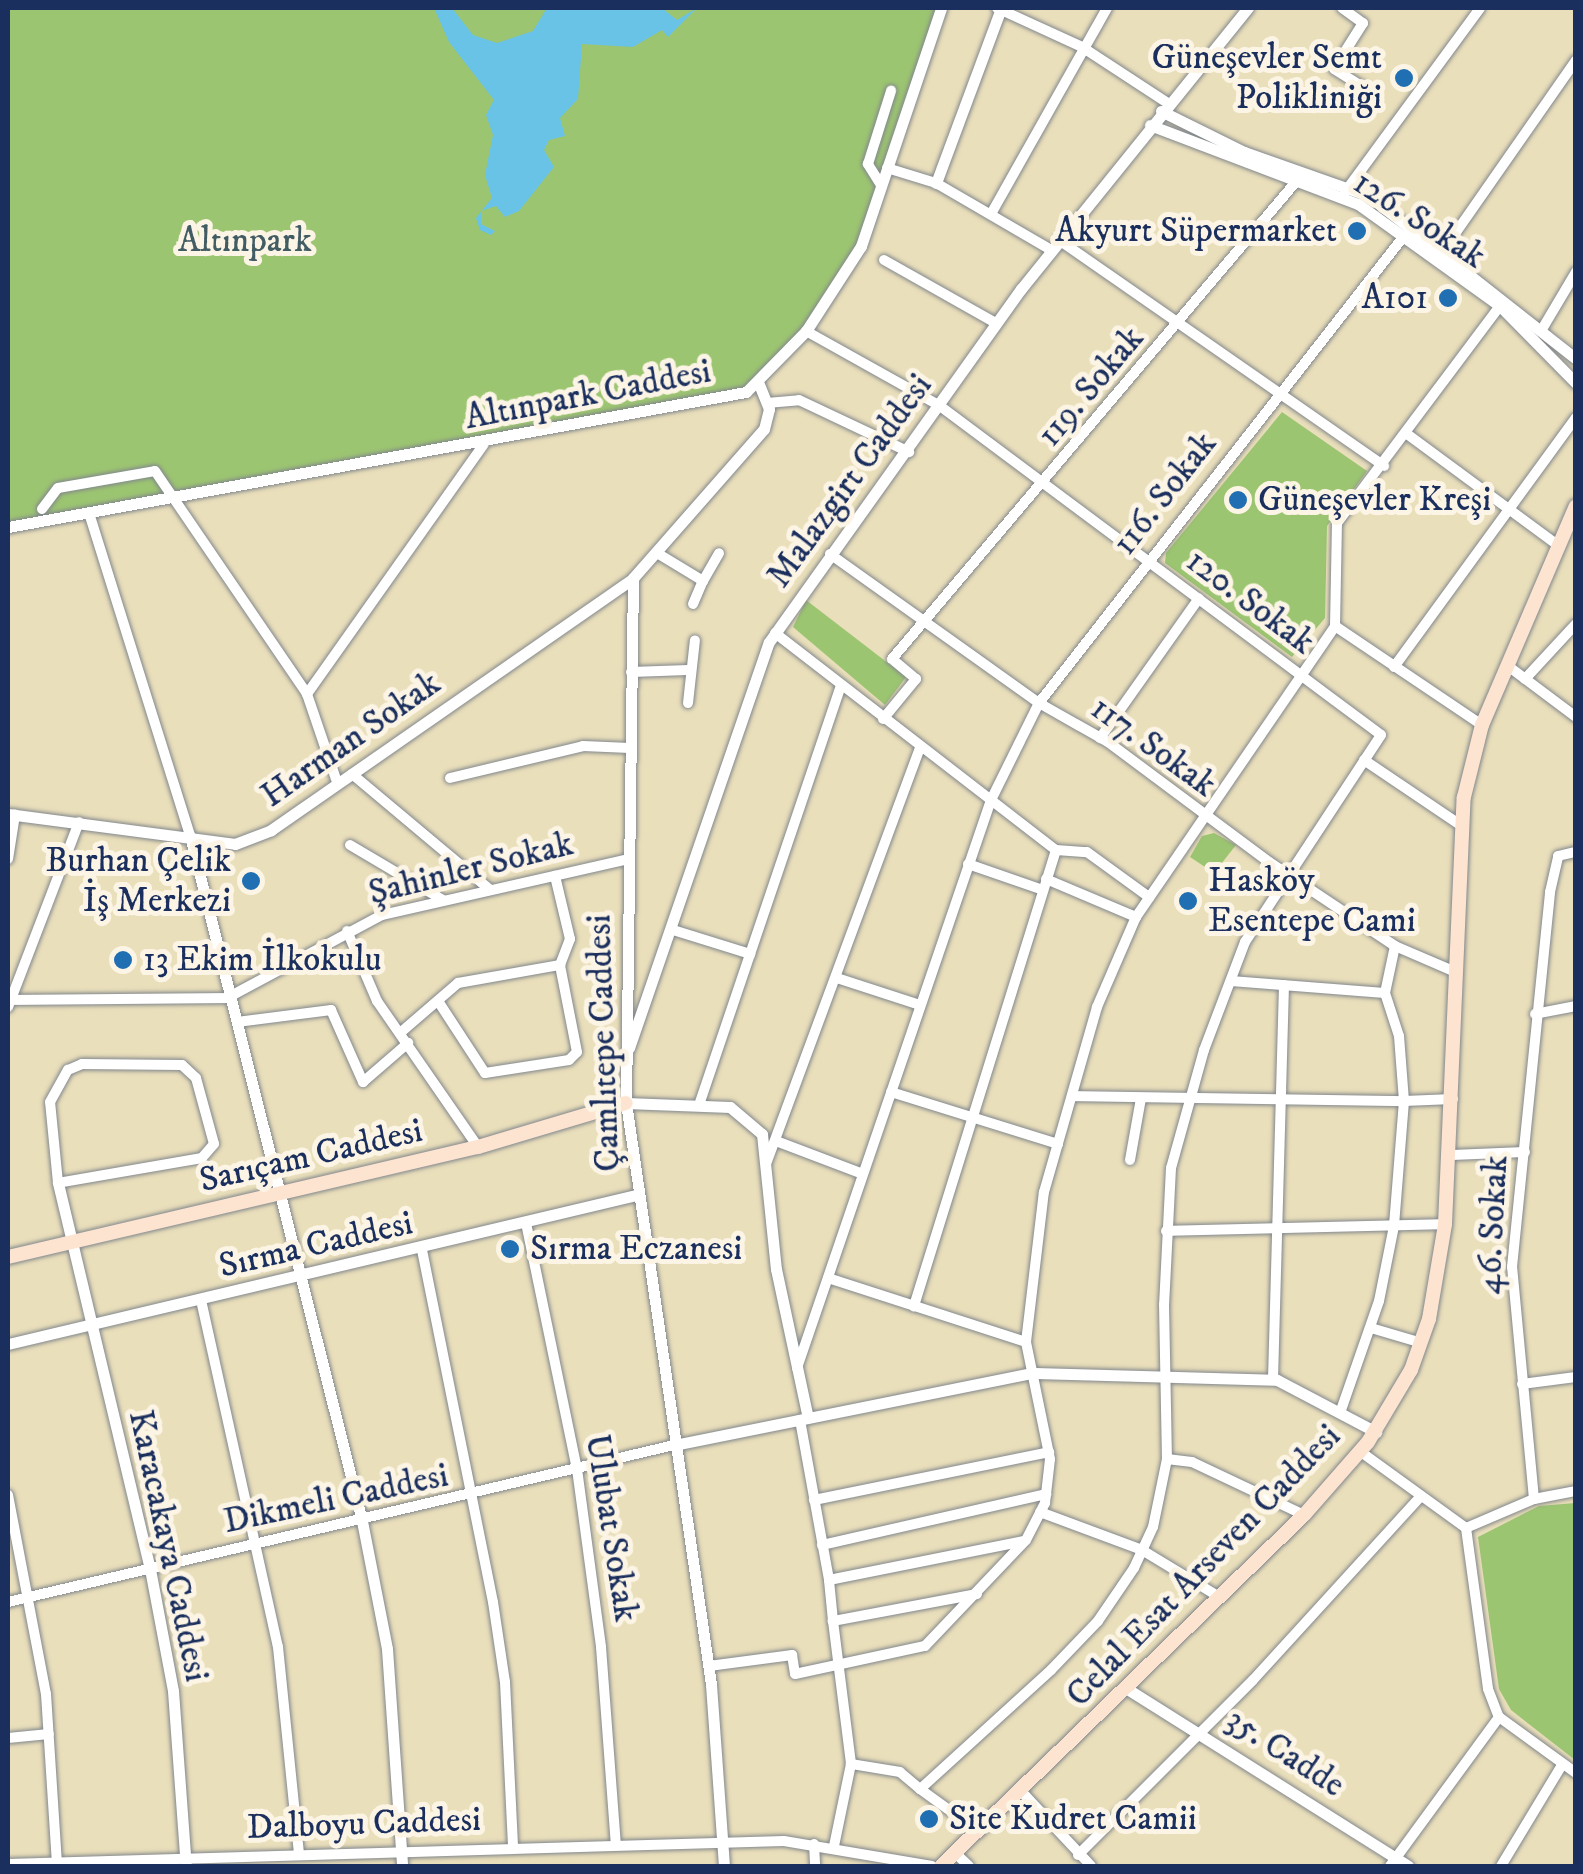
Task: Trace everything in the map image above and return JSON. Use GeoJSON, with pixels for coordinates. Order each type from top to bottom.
{"type":"FeatureCollection","features":[{"type":"Feature","properties":{"kind":"main road","name":"Celal Esat Arseven Caddesi"},"geometry":{"type":"LineString","coordinates":[[941,1866],[1129,1690],[1304,1514],[1376,1432],[1422,1344],[1445,1224],[1451,1155],[1453,972],[1462,826],[1482,725],[1576,506]]}},
{"type":"Feature","properties":{"kind":"main road","name":"Sarıçam Caddesi"},"geometry":{"type":"LineString","coordinates":[[8,1257],[478,1147],[626,1102]]}},
{"type":"Feature","properties":{"kind":"street","name":"Altınpark Caddesi"},"geometry":{"type":"LineString","coordinates":[[8,527],[484,444],[724,398],[759,384],[806,331],[861,246],[940,8]]}},
{"type":"Feature","properties":{"kind":"street"},"geometry":{"type":"LineString","coordinates":[[936,183],[1000,8],[1082,47],[1164,106]]}},
{"type":"Feature","properties":{"kind":"street"},"geometry":{"type":"LineString","coordinates":[[992,214],[1107,8]]}},
{"type":"Feature","properties":{"kind":"street","name":"Malazgirt Caddesi"},"geometry":{"type":"LineString","coordinates":[[626,1058],[674,930],[774,633],[909,452],[996,323],[1055,245],[1164,106],[1248,8]]}},
{"type":"Feature","properties":{"kind":"street"},"geometry":{"type":"LineString","coordinates":[[1342,8],[1363,23],[1334,69],[1364,88]]}},
{"type":"Feature","properties":{"kind":"street"},"geometry":{"type":"LineString","coordinates":[[1341,199],[1480,8]]}},
{"type":"Feature","properties":{"kind":"street"},"geometry":{"type":"LineString","coordinates":[[1443,251],[1576,60]]}},
{"type":"Feature","properties":{"kind":"street"},"geometry":{"type":"LineString","coordinates":[[881,185],[868,164],[890,90],[908,107]]}},
{"type":"Feature","properties":{"kind":"street","name":"126. Sokak"},"geometry":{"type":"LineString","coordinates":[[1164,106],[1244,152],[1350,185],[1443,251],[1576,359]]}},
{"type":"Feature","properties":{"kind":"street","name":"126. Sokak"},"geometry":{"type":"LineString","coordinates":[[1150,125],[1341,199],[1404,236],[1500,306],[1576,383]]}},
{"type":"Feature","properties":{"kind":"street"},"geometry":{"type":"LineString","coordinates":[[887,168],[936,183],[1055,245],[1384,466]]}},
{"type":"Feature","properties":{"kind":"street","name":"119. Sokak"},"geometry":{"type":"LineString","coordinates":[[883,720],[916,679],[892,660],[1178,328],[1295,183]]}},
{"type":"Feature","properties":{"kind":"street","name":"116. Sokak"},"geometry":{"type":"LineString","coordinates":[[797,1370],[968,864],[992,800],[1039,703],[1404,236]]}},
{"type":"Feature","properties":{"kind":"street"},"geometry":{"type":"LineString","coordinates":[[884,260],[996,323]]}},
{"type":"Feature","properties":{"kind":"street"},"geometry":{"type":"LineString","coordinates":[[1541,331],[1576,272]]}},
{"type":"Feature","properties":{"kind":"street"},"geometry":{"type":"LineString","coordinates":[[709,1666],[792,1655],[795,1674],[925,1646],[1026,1540],[1046,1494],[1049,1452],[1026,1342],[1044,1192],[1097,1007],[1136,917],[1201,816],[1335,626],[1337,523],[1384,466],[1500,306]]}},
{"type":"Feature","properties":{"kind":"street","name":"120. Sokak"},"geometry":{"type":"LineString","coordinates":[[806,331],[940,406],[1381,736],[1364,760]]}},
{"type":"Feature","properties":{"kind":"street"},"geometry":{"type":"LineString","coordinates":[[633,578],[764,429],[767,404],[759,384]]}},
{"type":"Feature","properties":{"kind":"street"},"geometry":{"type":"LineString","coordinates":[[767,404],[799,400],[909,452]]}},
{"type":"Feature","properties":{"kind":"street"},"geometry":{"type":"LineString","coordinates":[[1394,666],[1576,417]]}},
{"type":"Feature","properties":{"kind":"street"},"geometry":{"type":"LineString","coordinates":[[1407,434],[1560,546]]}},
{"type":"Feature","properties":{"kind":"street"},"geometry":{"type":"LineString","coordinates":[[307,694],[484,444]]}},
{"type":"Feature","properties":{"kind":"street"},"geometry":{"type":"LineString","coordinates":[[42,509],[58,488],[155,470],[307,694],[336,779]]}},
{"type":"Feature","properties":{"kind":"street"},"geometry":{"type":"LineString","coordinates":[[90,513],[190,836],[227,998],[238,1022],[362,1521],[389,1667],[402,1866]]}},
{"type":"Feature","properties":{"kind":"street"},"geometry":{"type":"LineString","coordinates":[[656,553],[703,581]]}},
{"type":"Feature","properties":{"kind":"street"},"geometry":{"type":"LineString","coordinates":[[693,604],[719,553]]}},
{"type":"Feature","properties":{"kind":"street","name":"117. Sokak"},"geometry":{"type":"LineString","coordinates":[[830,554],[1039,703],[1100,738],[1201,816],[1290,876],[1396,946],[1453,972]]}},
{"type":"Feature","properties":{"kind":"street","name":"Harman Sokak"},"geometry":{"type":"LineString","coordinates":[[11,814],[235,844],[271,830],[336,779],[352,774],[633,578]]}},
{"type":"Feature","properties":{"kind":"street","name":"Çamlıtepe Caddesi"},"geometry":{"type":"LineString","coordinates":[[633,578],[626,1102],[636,1195],[709,1666],[724,1866]]}},
{"type":"Feature","properties":{"kind":"street"},"geometry":{"type":"LineString","coordinates":[[1100,738],[1199,598]]}},
{"type":"Feature","properties":{"kind":"street"},"geometry":{"type":"LineString","coordinates":[[1525,679],[1576,624]]}},
{"type":"Feature","properties":{"kind":"street"},"geometry":{"type":"LineString","coordinates":[[1335,626],[1482,725]]}},
{"type":"Feature","properties":{"kind":"street"},"geometry":{"type":"LineString","coordinates":[[774,633],[1056,850],[1086,852],[1149,897]]}},
{"type":"Feature","properties":{"kind":"street"},"geometry":{"type":"LineString","coordinates":[[688,703],[688,670],[695,640]]}},
{"type":"Feature","properties":{"kind":"street"},"geometry":{"type":"LineString","coordinates":[[1508,666],[1576,717]]}},
{"type":"Feature","properties":{"kind":"street"},"geometry":{"type":"LineString","coordinates":[[631,672],[688,670]]}},
{"type":"Feature","properties":{"kind":"street"},"geometry":{"type":"LineString","coordinates":[[700,1102],[841,686]]}},
{"type":"Feature","properties":{"kind":"street"},"geometry":{"type":"LineString","coordinates":[[450,778],[583,746],[630,748]]}},
{"type":"Feature","properties":{"kind":"street"},"geometry":{"type":"LineString","coordinates":[[764,1170],[920,748]]}},
{"type":"Feature","properties":{"kind":"street"},"geometry":{"type":"LineString","coordinates":[[920,1790],[1098,1621],[1142,1550],[1167,1459],[1164,1378],[1170,1168],[1189,1101],[1245,942],[1364,760],[1462,826]]}},
{"type":"Feature","properties":{"kind":"street"},"geometry":{"type":"LineString","coordinates":[[352,774],[490,890]]}},
{"type":"Feature","properties":{"kind":"street"},"geometry":{"type":"LineString","coordinates":[[8,859],[11,814]]}},
{"type":"Feature","properties":{"kind":"street"},"geometry":{"type":"LineString","coordinates":[[79,822],[9,1004],[227,998]]}},
{"type":"Feature","properties":{"kind":"street"},"geometry":{"type":"LineString","coordinates":[[350,844],[444,900]]}},
{"type":"Feature","properties":{"kind":"street"},"geometry":{"type":"LineString","coordinates":[[914,1306],[1056,850]]}},
{"type":"Feature","properties":{"kind":"street","name":"46. Sokak"},"geometry":{"type":"LineString","coordinates":[[1534,1498],[1512,1267],[1534,1014],[1558,856],[1576,852]]}},
{"type":"Feature","properties":{"kind":"street","name":"Şahinler Sokak"},"geometry":{"type":"LineString","coordinates":[[227,998],[347,930],[444,900],[628,859]]}},
{"type":"Feature","properties":{"kind":"street"},"geometry":{"type":"LineString","coordinates":[[968,864],[1045,884],[1136,917]]}},
{"type":"Feature","properties":{"kind":"street"},"geometry":{"type":"LineString","coordinates":[[438,1001],[485,1074],[570,1060],[577,1052],[560,965],[570,939],[555,876]]}},
{"type":"Feature","properties":{"kind":"street"},"geometry":{"type":"LineString","coordinates":[[347,930],[360,971],[478,1147]]}},
{"type":"Feature","properties":{"kind":"street"},"geometry":{"type":"LineString","coordinates":[[674,930],[750,954]]}},
{"type":"Feature","properties":{"kind":"street"},"geometry":{"type":"LineString","coordinates":[[1341,1410],[1371,1328],[1394,1226],[1405,1070],[1385,993],[1396,946]]}},
{"type":"Feature","properties":{"kind":"street"},"geometry":{"type":"LineString","coordinates":[[238,1022],[331,1010],[363,1082],[438,1001],[470,980],[560,965]]}},
{"type":"Feature","properties":{"kind":"street"},"geometry":{"type":"LineString","coordinates":[[836,978],[920,1006]]}},
{"type":"Feature","properties":{"kind":"street"},"geometry":{"type":"LineString","coordinates":[[1231,980],[1385,993]]}},
{"type":"Feature","properties":{"kind":"street"},"geometry":{"type":"LineString","coordinates":[[1273,1380],[1284,985]]}},
{"type":"Feature","properties":{"kind":"street"},"geometry":{"type":"LineString","coordinates":[[1534,1014],[1576,1006]]}},
{"type":"Feature","properties":{"kind":"street"},"geometry":{"type":"LineString","coordinates":[[82,1064],[182,1065],[196,1078],[214,1144],[202,1158],[58,1183],[48,1119],[68,1070],[82,1064]]}},
{"type":"Feature","properties":{"kind":"street"},"geometry":{"type":"LineString","coordinates":[[891,1092],[1058,1144]]}},
{"type":"Feature","properties":{"kind":"street"},"geometry":{"type":"LineString","coordinates":[[1072,1096],[1189,1101],[1454,1100]]}},
{"type":"Feature","properties":{"kind":"street"},"geometry":{"type":"LineString","coordinates":[[1130,1160],[1141,1098]]}},
{"type":"Feature","properties":{"kind":"street"},"geometry":{"type":"LineString","coordinates":[[626,1102],[730,1106],[751,1118],[762,1134],[764,1170],[828,1580],[851,1764],[834,1846]]}},
{"type":"Feature","properties":{"kind":"street"},"geometry":{"type":"LineString","coordinates":[[776,1140],[863,1174]]}},
{"type":"Feature","properties":{"kind":"street"},"geometry":{"type":"LineString","coordinates":[[1451,1155],[1525,1152]]}},
{"type":"Feature","properties":{"kind":"street","name":"Karacakaya Caddesi"},"geometry":{"type":"LineString","coordinates":[[58,1183],[150,1568],[172,1691],[186,1862]]}},
{"type":"Feature","properties":{"kind":"street","name":"Sırma Caddesi"},"geometry":{"type":"LineString","coordinates":[[8,1344],[422,1250],[636,1195]]}},
{"type":"Feature","properties":{"kind":"street","name":"Ulubat Sokak"},"geometry":{"type":"LineString","coordinates":[[526,1223],[577,1469],[601,1647],[616,1845]]}},
{"type":"Feature","properties":{"kind":"street"},"geometry":{"type":"LineString","coordinates":[[1166,1230],[1445,1224]]}},
{"type":"Feature","properties":{"kind":"street"},"geometry":{"type":"LineString","coordinates":[[422,1250],[474,1497],[505,1682],[513,1846]]}},
{"type":"Feature","properties":{"kind":"street"},"geometry":{"type":"LineString","coordinates":[[828,1278],[1026,1342]]}},
{"type":"Feature","properties":{"kind":"street"},"geometry":{"type":"LineString","coordinates":[[201,1300],[258,1544],[290,1730],[299,1852]]}},
{"type":"Feature","properties":{"kind":"street"},"geometry":{"type":"LineString","coordinates":[[1371,1328],[1422,1344]]}},
{"type":"Feature","properties":{"kind":"street"},"geometry":{"type":"LineString","coordinates":[[674,1445],[1032,1373],[1273,1380],[1341,1410],[1376,1432]]}},
{"type":"Feature","properties":{"kind":"street"},"geometry":{"type":"LineString","coordinates":[[1522,1384],[1576,1377]]}},
{"type":"Feature","properties":{"kind":"street","name":"Dikmeli Caddesi"},"geometry":{"type":"LineString","coordinates":[[8,1602],[474,1497],[674,1445]]}},
{"type":"Feature","properties":{"kind":"street"},"geometry":{"type":"LineString","coordinates":[[814,1500],[1049,1452]]}},
{"type":"Feature","properties":{"kind":"street"},"geometry":{"type":"LineString","coordinates":[[1361,1452],[1466,1528],[1488,1689],[1499,1717],[1576,1773]]}},
{"type":"Feature","properties":{"kind":"street"},"geometry":{"type":"LineString","coordinates":[[1167,1459],[1192,1462],[1304,1514]]}},
{"type":"Feature","properties":{"kind":"street"},"geometry":{"type":"LineString","coordinates":[[1466,1528],[1534,1498],[1576,1491]]}},
{"type":"Feature","properties":{"kind":"street"},"geometry":{"type":"LineString","coordinates":[[8,1494],[32,1598],[49,1734],[57,1864]]}},
{"type":"Feature","properties":{"kind":"street"},"geometry":{"type":"LineString","coordinates":[[822,1545],[1046,1494]]}},
{"type":"Feature","properties":{"kind":"street"},"geometry":{"type":"LineString","coordinates":[[1078,1856],[1202,1732],[1420,1497]]}},
{"type":"Feature","properties":{"kind":"street"},"geometry":{"type":"LineString","coordinates":[[1040,1512],[1142,1550],[1221,1598]]}},
{"type":"Feature","properties":{"kind":"street"},"geometry":{"type":"LineString","coordinates":[[828,1580],[1026,1540]]}},
{"type":"Feature","properties":{"kind":"street"},"geometry":{"type":"LineString","coordinates":[[833,1621],[978,1594]]}},
{"type":"Feature","properties":{"kind":"street","name":"35. Cadde"},"geometry":{"type":"LineString","coordinates":[[1129,1690],[1202,1732],[1392,1863],[1408,1866]]}},
{"type":"Feature","properties":{"kind":"street"},"geometry":{"type":"LineString","coordinates":[[1392,1863],[1499,1717]]}},
{"type":"Feature","properties":{"kind":"street"},"geometry":{"type":"LineString","coordinates":[[8,1738],[49,1734]]}},
{"type":"Feature","properties":{"kind":"street"},"geometry":{"type":"LineString","coordinates":[[851,1764],[900,1772],[978,1831]]}},
{"type":"Feature","properties":{"kind":"street"},"geometry":{"type":"LineString","coordinates":[[1501,1866],[1562,1765]]}},
{"type":"Feature","properties":{"kind":"street"},"geometry":{"type":"LineString","coordinates":[[1020,1790],[1091,1866]]}},
{"type":"Feature","properties":{"kind":"street"},"geometry":{"type":"LineString","coordinates":[[814,1844],[815,1866]]}},
{"type":"Feature","properties":{"kind":"street","name":"Dalboyu Caddesi"},"geometry":{"type":"LineString","coordinates":[[8,1864],[186,1862],[402,1848],[814,1844],[932,1866]]}},
{"type":"Feature","properties":{"kind":"street"},"geometry":{"type":"LineString","coordinates":[[955,1853],[969,1866]]}},
{"type":"Feature","properties":{"kind":"green space","name":"Altınpark"},"geometry":{"type":"Polygon","coordinates":[[[8,8],[941,8],[861,246],[838,288],[746,392],[8,527],[8,8]]]}},
{"type":"Feature","properties":{"kind":"green space"},"geometry":{"type":"Polygon","coordinates":[[[1282,412],[1367,471],[1327,526],[1325,618],[1292,657],[1165,563],[1166,553],[1282,412]]]}},
{"type":"Feature","properties":{"kind":"green space"},"geometry":{"type":"Polygon","coordinates":[[[806,600],[906,677],[885,705],[793,627],[806,600]]]}},
{"type":"Feature","properties":{"kind":"green space"},"geometry":{"type":"Polygon","coordinates":[[[1214,833],[1236,845],[1214,873],[1190,857],[1202,836],[1214,833]]]}},
{"type":"Feature","properties":{"kind":"green space"},"geometry":{"type":"Polygon","coordinates":[[[1576,1503],[1575,1760],[1511,1710],[1499,1689],[1478,1537],[1539,1506],[1576,1503]]]}},
{"type":"Feature","properties":{"kind":"water"},"geometry":{"type":"Polygon","coordinates":[[[434,8],[452,8],[473,35],[497,43],[533,31],[547,8],[662,8],[677,20],[697,8],[668,37],[662,30],[633,47],[582,44],[578,99],[560,118],[565,136],[549,140],[544,150],[554,167],[519,211],[505,217],[496,206],[482,211],[492,198],[485,175],[493,135],[486,115],[494,100],[449,42],[434,8]]]}},
{"type":"Feature","properties":{"kind":"water"},"geometry":{"type":"Polygon","coordinates":[[[481,212],[481,224],[495,231],[491,235],[480,230],[476,218],[481,212]]]}},
{"type":"Feature","properties":{"kind":"place","name":"Güneşevler Semt Polikliniği"},"geometry":{"type":"Point","coordinates":[1404,78]}},
{"type":"Feature","properties":{"kind":"place","name":"Akyurt Süpermarket"},"geometry":{"type":"Point","coordinates":[1357,231]}},
{"type":"Feature","properties":{"kind":"place","name":"A101"},"geometry":{"type":"Point","coordinates":[1448,298]}},
{"type":"Feature","properties":{"kind":"place","name":"Güneşevler Kreşi"},"geometry":{"type":"Point","coordinates":[1238,500]}},
{"type":"Feature","properties":{"kind":"place","name":"Burhan Çelik İş Merkezi"},"geometry":{"type":"Point","coordinates":[251,881]}},
{"type":"Feature","properties":{"kind":"place","name":"Hasköy Esentepe Cami"},"geometry":{"type":"Point","coordinates":[1188,901]}},
{"type":"Feature","properties":{"kind":"place","name":"13 Ekim İlkokulu"},"geometry":{"type":"Point","coordinates":[123,960]}},
{"type":"Feature","properties":{"kind":"place","name":"Sırma Eczanesi"},"geometry":{"type":"Point","coordinates":[510,1249]}},
{"type":"Feature","properties":{"kind":"place","name":"Site Kudret Camii"},"geometry":{"type":"Point","coordinates":[929,1819]}}]}
